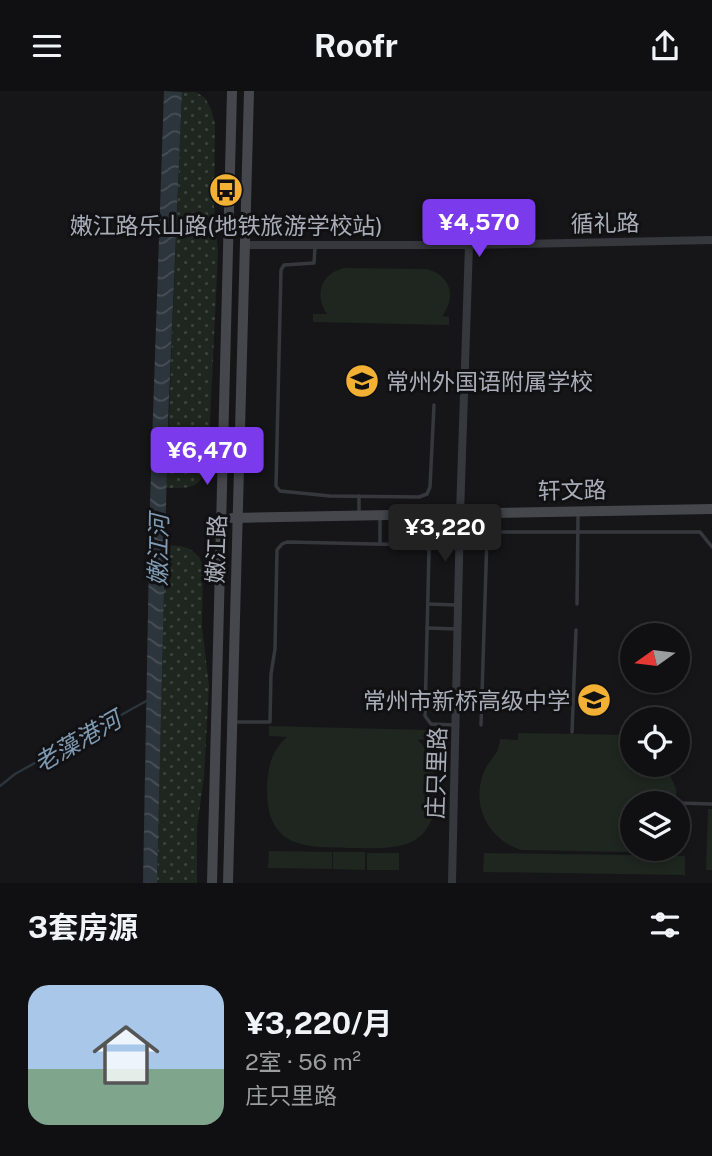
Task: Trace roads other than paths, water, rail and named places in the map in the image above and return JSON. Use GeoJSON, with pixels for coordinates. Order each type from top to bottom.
{"type":"FeatureCollection","features":[{"type":"Feature","properties":{"kind":"main road","name":"嫩江路"},"geometry":{"type":"LineString","coordinates":[[212,883],[232,91]]}},
{"type":"Feature","properties":{"kind":"main road","name":"嫩江路"},"geometry":{"type":"LineString","coordinates":[[228,883],[249,91]]}},
{"type":"Feature","properties":{"kind":"main road","name":"轩文路"},"geometry":{"type":"LineString","coordinates":[[222,518],[712,509]]}},
{"type":"Feature","properties":{"kind":"street","name":"循礼路"},"geometry":{"type":"LineString","coordinates":[[246,245],[470,245],[712,240]]}},
{"type":"Feature","properties":{"kind":"street","name":"庄只里路"},"geometry":{"type":"LineString","coordinates":[[452,883],[460,514],[470,245]]}},
{"type":"Feature","properties":{"kind":"lane"},"geometry":{"type":"LineString","coordinates":[[315,246],[314,263],[289,263],[281,270],[276,485],[280,491],[359,496],[427,494],[430,487],[433,405]]}},
{"type":"Feature","properties":{"kind":"lane"},"geometry":{"type":"LineString","coordinates":[[359,496],[359,516]]}},
{"type":"Feature","properties":{"kind":"lane"},"geometry":{"type":"LineString","coordinates":[[576,604],[578,511]]}},
{"type":"Feature","properties":{"kind":"lane"},"geometry":{"type":"LineString","coordinates":[[380,516],[380,544]]}},
{"type":"Feature","properties":{"kind":"lane"},"geometry":{"type":"LineString","coordinates":[[481,725],[487,536],[492,532],[700,532],[712,547]]}},
{"type":"Feature","properties":{"kind":"lane"},"geometry":{"type":"LineString","coordinates":[[232,722],[270,722],[277,550],[282,544],[380,544],[419,545],[425,546],[429,551],[425,716],[431,724],[457,725]]}},
{"type":"Feature","properties":{"kind":"lane"},"geometry":{"type":"LineString","coordinates":[[428,604],[459,605]]}},
{"type":"Feature","properties":{"kind":"lane"},"geometry":{"type":"LineString","coordinates":[[427,628],[459,629]]}},
{"type":"Feature","properties":{"kind":"lane"},"geometry":{"type":"LineString","coordinates":[[572,732],[576,630]]}},
{"type":"Feature","properties":{"kind":"lane"},"geometry":{"type":"LineString","coordinates":[[690,803],[712,804]]}},
{"type":"Feature","properties":{"kind":"water","name":"嫩江河"},"geometry":{"type":"Polygon","coordinates":[[[164,91],[182,92],[168,423],[157,883],[143,883],[150,502],[164,91]]]}},
{"type":"Feature","properties":{"kind":"waterway","name":"老藻港河"},"geometry":{"type":"LineString","coordinates":[[0,786],[15,774],[148,700]]}},
{"type":"Feature","properties":{"kind":"place","name":"嫩江路乐山路(地铁旅游学校站)"},"geometry":{"type":"Point","coordinates":[226,190]}},
{"type":"Feature","properties":{"kind":"place","name":"常州外国语附属学校"},"geometry":{"type":"Point","coordinates":[362,381]}},
{"type":"Feature","properties":{"kind":"place","name":"常州市新桥高级中学"},"geometry":{"type":"Point","coordinates":[594,700]}}]}
